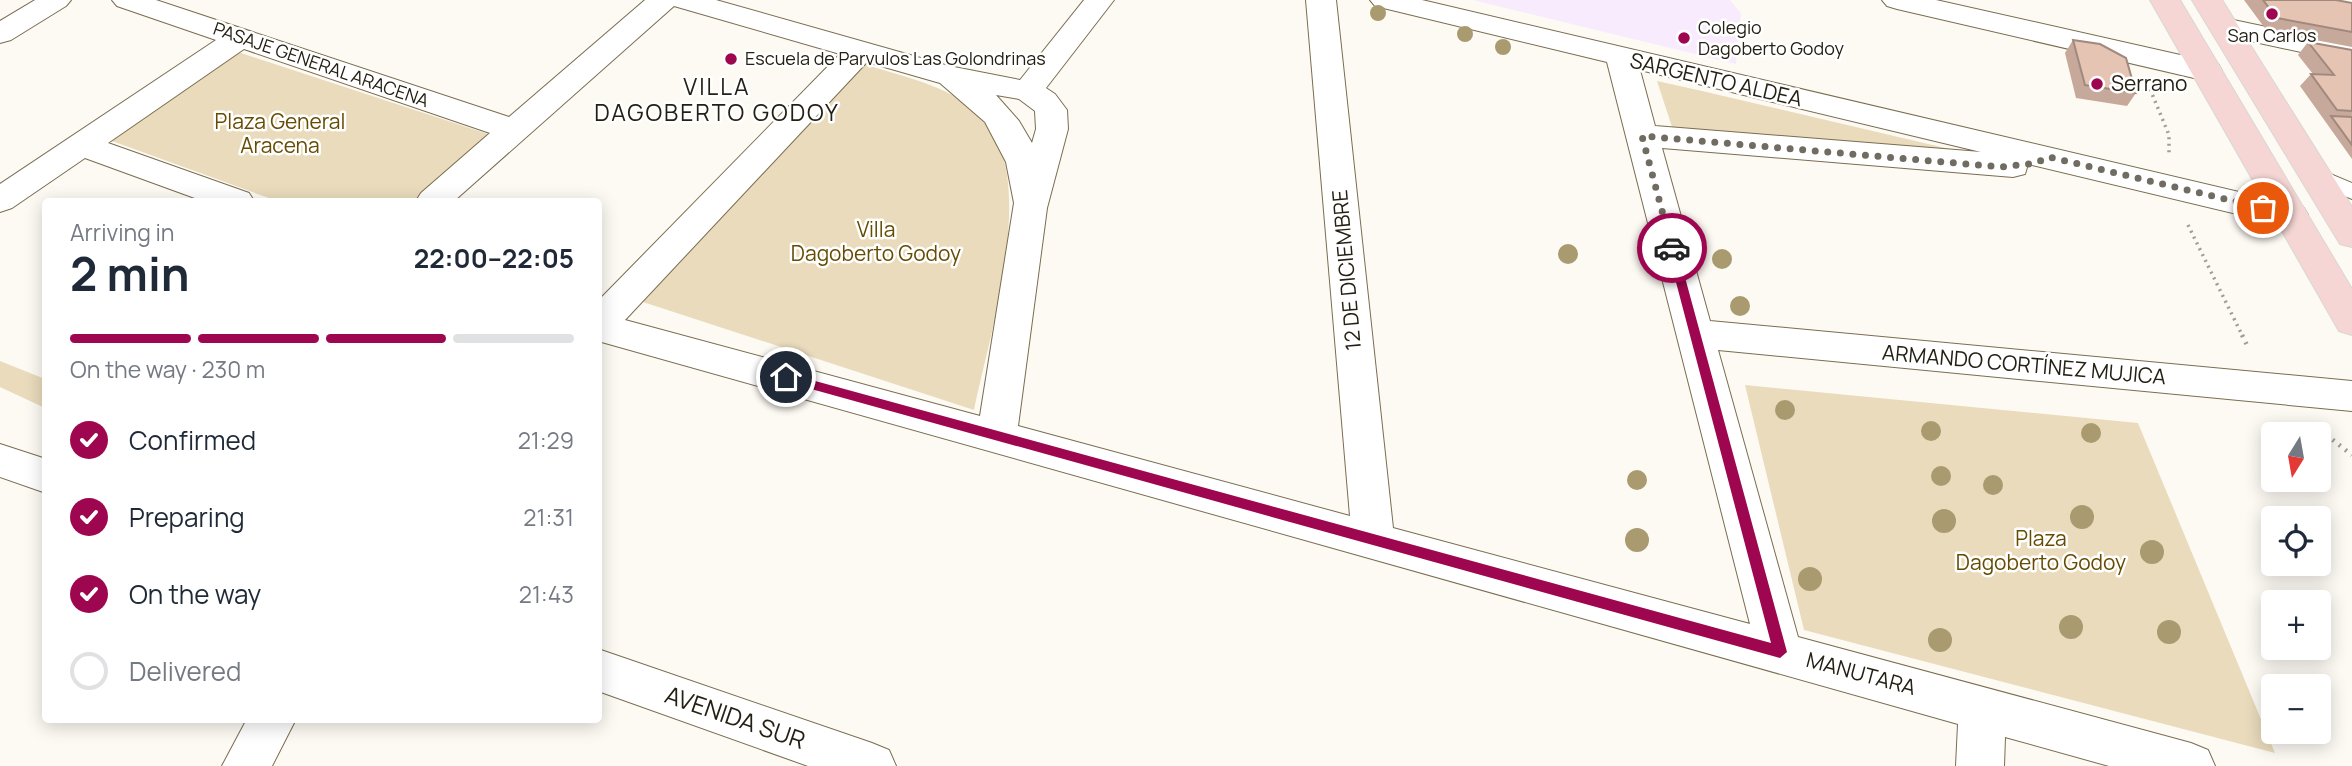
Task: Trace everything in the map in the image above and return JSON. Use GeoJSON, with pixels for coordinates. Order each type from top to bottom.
{"type":"FeatureCollection","features":[{"type":"Feature","properties":{"kind":"main road"},"geometry":{"type":"LineString","coordinates":[[2165,0],[2352,321]]}},
{"type":"Feature","properties":{"kind":"main road"},"geometry":{"type":"LineString","coordinates":[[2207,0],[2352,235]]}},
{"type":"Feature","properties":{"kind":"street"},"geometry":{"type":"LineString","coordinates":[[0,34],[56,0]]}},
{"type":"Feature","properties":{"kind":"street","name":"PASAJE GENERAL ARACENA"},"geometry":{"type":"LineString","coordinates":[[127,0],[515,130]]}},
{"type":"Feature","properties":{"kind":"street"},"geometry":{"type":"LineString","coordinates":[[436,198],[663,0]]}},
{"type":"Feature","properties":{"kind":"street"},"geometry":{"type":"LineString","coordinates":[[684,0],[946,75],[1028,91],[1044,101],[1052,119],[1030,208],[997,436]]}},
{"type":"Feature","properties":{"kind":"street"},"geometry":{"type":"LineString","coordinates":[[1028,91],[1099,0]]}},
{"type":"Feature","properties":{"kind":"street","name":"12 DE DICIEMBRE"},"geometry":{"type":"LineString","coordinates":[[1321,0],[1373,540]]}},
{"type":"Feature","properties":{"kind":"street","name":"SARGENTO ALDEA"},"geometry":{"type":"LineString","coordinates":[[1385,0],[2291,215]]}},
{"type":"Feature","properties":{"kind":"street"},"geometry":{"type":"LineString","coordinates":[[1897,0],[2207,71]]}},
{"type":"Feature","properties":{"kind":"street"},"geometry":{"type":"LineString","coordinates":[[2224,27],[2352,54]]}},
{"type":"Feature","properties":{"kind":"street"},"geometry":{"type":"LineString","coordinates":[[0,200],[240,38]]}},
{"type":"Feature","properties":{"kind":"street"},"geometry":{"type":"LineString","coordinates":[[602,322],[861,50]]}},
{"type":"Feature","properties":{"kind":"street"},"geometry":{"type":"LineString","coordinates":[[1621,58],[1780,652]]}},
{"type":"Feature","properties":{"kind":"street"},"geometry":{"type":"LineString","coordinates":[[946,75],[969,88],[998,115],[1020,147],[1027,172],[1030,208]]}},
{"type":"Feature","properties":{"kind":"street","name":"SARGENTO ALDEA"},"geometry":{"type":"LineString","coordinates":[[1642,136],[1991,167],[2020,166],[2049,157]]}},
{"type":"Feature","properties":{"kind":"street"},"geometry":{"type":"LineString","coordinates":[[81,145],[229,198]]}},
{"type":"Feature","properties":{"kind":"street","name":"MANUTARA"},"geometry":{"type":"LineString","coordinates":[[602,327],[2191,766]]}},
{"type":"Feature","properties":{"kind":"street","name":"ARMANDO CORTÍNEZ MUJICA"},"geometry":{"type":"LineString","coordinates":[[1695,334],[2352,396]]}},
{"type":"Feature","properties":{"kind":"street"},"geometry":{"type":"LineString","coordinates":[[0,460],[42,475]]}},
{"type":"Feature","properties":{"kind":"street","name":"AVENIDA SUR"},"geometry":{"type":"LineString","coordinates":[[602,672],[821,757],[872,766]]}},
{"type":"Feature","properties":{"kind":"street"},"geometry":{"type":"LineString","coordinates":[[1980,766],[1982,708]]}},
{"type":"Feature","properties":{"kind":"street"},"geometry":{"type":"LineString","coordinates":[[246,766],[271,723]]}},
{"type":"Feature","properties":{"kind":"lane"},"geometry":{"type":"LineString","coordinates":[[2316,175],[2352,192]]}},
{"type":"Feature","properties":{"kind":"shaded area","name":"Colegio Dagoberto Godoy"},"geometry":{"type":"Polygon","coordinates":[[[1473,0],[1730,0],[1741,13],[1736,64],[1473,0]]]}},
{"type":"Feature","properties":{"kind":"green space","name":"Plaza General Aracena"},"geometry":{"type":"Polygon","coordinates":[[[238,52],[494,136],[421,198],[269,198],[112,141],[238,52]]]}},
{"type":"Feature","properties":{"kind":"green space","name":"Villa Dagoberto Godoy"},"geometry":{"type":"Polygon","coordinates":[[[863,64],[930,85],[962,100],[987,123],[1001,150],[1008,184],[1009,222],[1005,263],[974,410],[643,302],[863,64]]]}},
{"type":"Feature","properties":{"kind":"green space"},"geometry":{"type":"Polygon","coordinates":[[[1657,81],[1702,91],[1975,155],[1673,130],[1657,81]]]}},
{"type":"Feature","properties":{"kind":"green space"},"geometry":{"type":"Polygon","coordinates":[[[0,361],[42,378],[42,407],[0,387],[0,361]]]}},
{"type":"Feature","properties":{"kind":"green space","name":"Plaza Dagoberto Godoy"},"geometry":{"type":"Polygon","coordinates":[[[1745,385],[2138,423],[2261,719],[2261,744],[2271,744],[2275,753],[1804,630],[1745,385]]]}},
{"type":"Feature","properties":{"kind":"building"},"geometry":{"type":"Polygon","coordinates":[[[2263,0],[2336,0],[2352,3],[2352,32],[2277,18],[2263,0]]]}},
{"type":"Feature","properties":{"kind":"building"},"geometry":{"type":"Polygon","coordinates":[[[2073,40],[2100,44],[2126,58],[2136,93],[2085,85],[2073,40]]]}},
{"type":"Feature","properties":{"kind":"building"},"geometry":{"type":"Polygon","coordinates":[[[2308,42],[2352,50],[2352,111],[2337,110],[2311,74],[2334,75],[2308,42]]]}},
{"type":"Feature","properties":{"kind":"building"},"geometry":{"type":"Polygon","coordinates":[[[2331,116],[2352,117],[2352,145],[2331,116]]]}},
{"type":"Feature","properties":{"kind":"way so far"},"geometry":{"type":"LineString","coordinates":[[1672,248],[1642,136],[2002,167],[2036,163],[2049,157],[2263,208]]}},
{"type":"Feature","properties":{"kind":"place","name":"San Carlos"},"geometry":{"type":"Point","coordinates":[2272,14]}},
{"type":"Feature","properties":{"kind":"place","name":"Colegio Dagoberto Godoy"},"geometry":{"type":"Point","coordinates":[1684,38]}},
{"type":"Feature","properties":{"kind":"place","name":"Escuela de Parvulos Las Golondrinas"},"geometry":{"type":"Point","coordinates":[731,59]}},
{"type":"Feature","properties":{"kind":"place","name":"Serrano"},"geometry":{"type":"Point","coordinates":[2097,84]}},
{"type":"Feature","properties":{"kind":"district","name":"VILLA DAGOBERTO GODOY"},"geometry":{"type":"Point","coordinates":[717,100]}},
{"type":"Feature","properties":{"kind":"route"},"geometry":{"type":"LineString","coordinates":[[786,377],[1780,652],[1672,248]]}}]}
